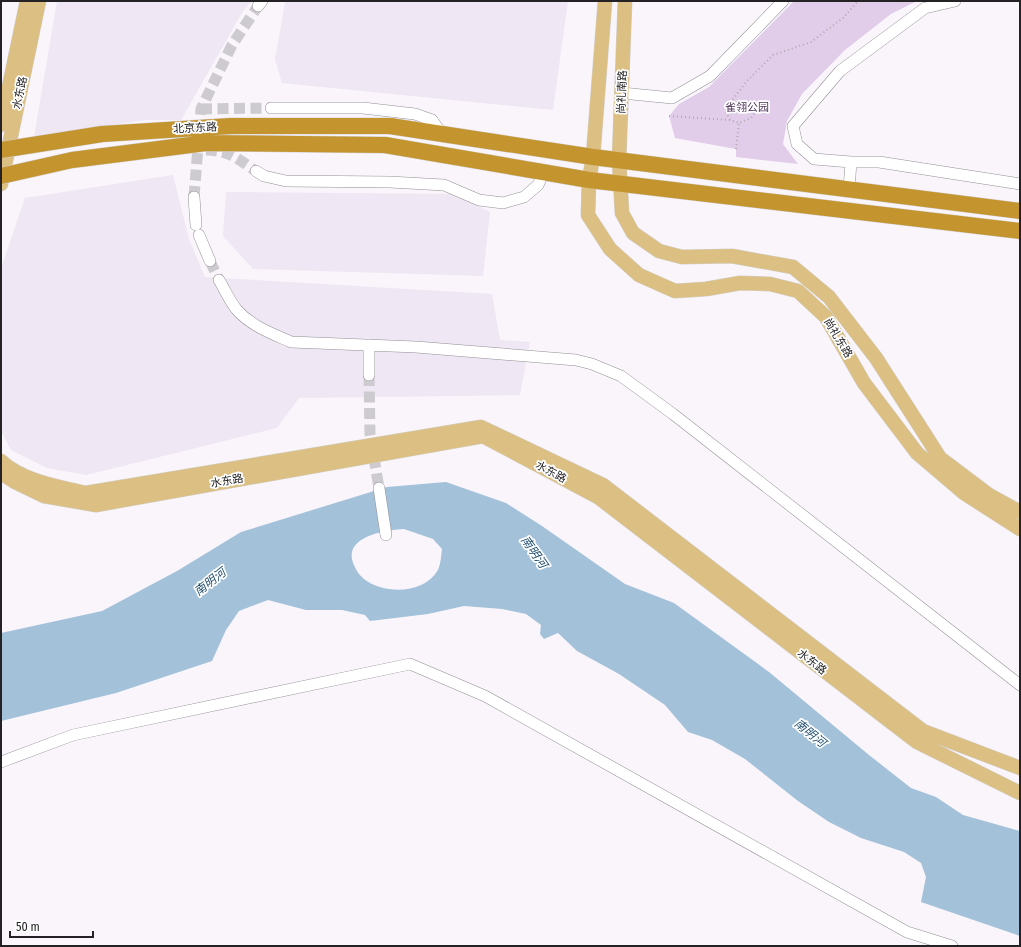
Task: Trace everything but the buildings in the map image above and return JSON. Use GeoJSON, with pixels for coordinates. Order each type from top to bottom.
{"type":"FeatureCollection","features":[{"type":"Feature","properties":{"kind":"highway","name":"北京东路"},"geometry":{"type":"LineString","coordinates":[[1,150],[102,134],[231,126],[390,126],[593,157],[1020,211]]}},
{"type":"Feature","properties":{"kind":"highway","name":"北京东路"},"geometry":{"type":"LineString","coordinates":[[1,176],[72,160],[206,143],[385,145],[589,180],[1020,231]]}},
{"type":"Feature","properties":{"kind":"main road","name":"水东路"},"geometry":{"type":"LineString","coordinates":[[1,125],[27,1]]}},
{"type":"Feature","properties":{"kind":"main road","name":"水东路"},"geometry":{"type":"LineString","coordinates":[[1,184],[39,1]]}},
{"type":"Feature","properties":{"kind":"main road","name":"尚礼南路"},"geometry":{"type":"LineString","coordinates":[[589,180],[593,157],[606,1]]}},
{"type":"Feature","properties":{"kind":"main road","name":"尚礼南路"},"geometry":{"type":"LineString","coordinates":[[619,183],[625,1]]}},
{"type":"Feature","properties":{"kind":"main road","name":"尚礼东路"},"geometry":{"type":"LineString","coordinates":[[589,180],[588,215],[610,249],[639,275],[675,291],[706,289],[740,283],[770,284],[798,291],[826,317],[864,383],[917,452],[964,492],[1020,528]]}},
{"type":"Feature","properties":{"kind":"main road","name":"尚礼东路"},"geometry":{"type":"LineString","coordinates":[[619,183],[622,213],[634,233],[659,251],[682,257],[732,256],[793,268],[829,296],[876,358],[940,458],[989,495],[1020,512]]}},
{"type":"Feature","properties":{"kind":"main road","name":"水东路"},"geometry":{"type":"LineString","coordinates":[[1,461],[21,474],[45,484],[86,493],[481,427],[603,485],[923,731],[1020,768]]}},
{"type":"Feature","properties":{"kind":"main road","name":"水东路"},"geometry":{"type":"LineString","coordinates":[[1,473],[15,482],[44,496],[96,504],[483,436],[598,497],[917,742],[1020,793]]}},
{"type":"Feature","properties":{"kind":"street"},"geometry":{"type":"LineString","coordinates":[[622,93],[672,98],[710,76],[783,1]]}},
{"type":"Feature","properties":{"kind":"street"},"geometry":{"type":"LineString","coordinates":[[955,1],[925,8],[840,71],[793,126],[797,144],[814,159],[851,162],[879,162],[1020,184]]}},
{"type":"Feature","properties":{"kind":"street"},"geometry":{"type":"LineString","coordinates":[[271,108],[363,108],[415,114],[432,120],[442,134]]}},
{"type":"Feature","properties":{"kind":"street"},"geometry":{"type":"LineString","coordinates":[[849,189],[851,162]]}},
{"type":"Feature","properties":{"kind":"street"},"geometry":{"type":"LineString","coordinates":[[256,171],[264,176],[286,182],[390,182],[444,185],[479,200],[503,203],[524,197],[538,185],[544,172]]}},
{"type":"Feature","properties":{"kind":"street"},"geometry":{"type":"LineString","coordinates":[[194,197],[198,230],[210,261]]}},
{"type":"Feature","properties":{"kind":"street"},"geometry":{"type":"LineString","coordinates":[[220,280],[237,310],[251,323],[273,335],[291,342],[416,347],[576,360],[592,364],[621,376],[679,418],[1020,685]]}},
{"type":"Feature","properties":{"kind":"street"},"geometry":{"type":"LineString","coordinates":[[368,345],[369,375]]}},
{"type":"Feature","properties":{"kind":"street"},"geometry":{"type":"LineString","coordinates":[[379,488],[386,535]]}},
{"type":"Feature","properties":{"kind":"street"},"geometry":{"type":"LineString","coordinates":[[1,762],[73,734],[410,664],[485,696],[907,932],[952,946]]}},
{"type":"Feature","properties":{"kind":"path"},"geometry":{"type":"LineString","coordinates":[[730,120],[725,110],[746,82],[773,55],[811,42],[843,18],[858,1]]}},
{"type":"Feature","properties":{"kind":"path"},"geometry":{"type":"LineString","coordinates":[[669,116],[730,120],[739,123],[751,118],[764,101]]}},
{"type":"Feature","properties":{"kind":"path"},"geometry":{"type":"LineString","coordinates":[[736,149],[739,123]]}},
{"type":"Feature","properties":{"kind":"shaded area"},"geometry":{"type":"Polygon","coordinates":[[[57,1],[252,1],[243,11],[181,120],[146,120],[34,137],[57,1]]]}},
{"type":"Feature","properties":{"kind":"shaded area"},"geometry":{"type":"Polygon","coordinates":[[[286,1],[568,1],[553,110],[282,83],[275,59],[286,1]]]}},
{"type":"Feature","properties":{"kind":"shaded area"},"geometry":{"type":"Polygon","coordinates":[[[173,175],[189,239],[205,277],[492,294],[500,340],[530,342],[520,395],[299,398],[277,428],[86,475],[47,468],[11,450],[1,431],[1,268],[25,198],[173,175]]]}},
{"type":"Feature","properties":{"kind":"shaded area"},"geometry":{"type":"Polygon","coordinates":[[[226,192],[455,194],[490,212],[483,276],[253,269],[223,236],[226,192]]]}},
{"type":"Feature","properties":{"kind":"green space","name":"雀翎公园"},"geometry":{"type":"Polygon","coordinates":[[[794,1],[917,1],[891,14],[845,50],[802,94],[787,121],[783,144],[798,164],[736,157],[736,149],[675,138],[669,116],[679,104],[709,87],[794,1]]]}},
{"type":"Feature","properties":{"kind":"water","name":"南明河"},"geometry":{"type":"Polygon","coordinates":[[[446,482],[506,503],[542,526],[625,584],[674,603],[769,672],[911,788],[936,797],[963,815],[1020,831],[1020,936],[921,902],[926,877],[921,863],[904,852],[861,838],[829,822],[798,801],[745,759],[712,740],[688,732],[665,705],[619,674],[577,651],[558,633],[544,639],[540,634],[541,625],[526,614],[502,609],[464,606],[428,614],[370,621],[365,615],[342,610],[306,610],[268,600],[239,611],[226,630],[212,661],[116,693],[1,721],[1,633],[102,611],[177,571],[241,532],[387,487],[446,482]],[[404,529],[376,533],[359,542],[354,548],[352,555],[354,565],[364,579],[382,588],[404,590],[414,588],[432,578],[438,570],[442,549],[433,539],[404,529]]]}},
{"type":"Feature","properties":{"kind":"tunnel"},"geometry":{"type":"LineString","coordinates":[[194,197],[201,109],[232,45],[258,6]]}},
{"type":"Feature","properties":{"kind":"tunnel"},"geometry":{"type":"LineString","coordinates":[[201,109],[271,108]]}},
{"type":"Feature","properties":{"kind":"tunnel"},"geometry":{"type":"LineString","coordinates":[[206,150],[222,152],[233,156],[256,171]]}},
{"type":"Feature","properties":{"kind":"tunnel"},"geometry":{"type":"LineString","coordinates":[[210,261],[219,280]]}},
{"type":"Feature","properties":{"kind":"tunnel"},"geometry":{"type":"LineString","coordinates":[[369,375],[370,434],[379,488]]}}]}
